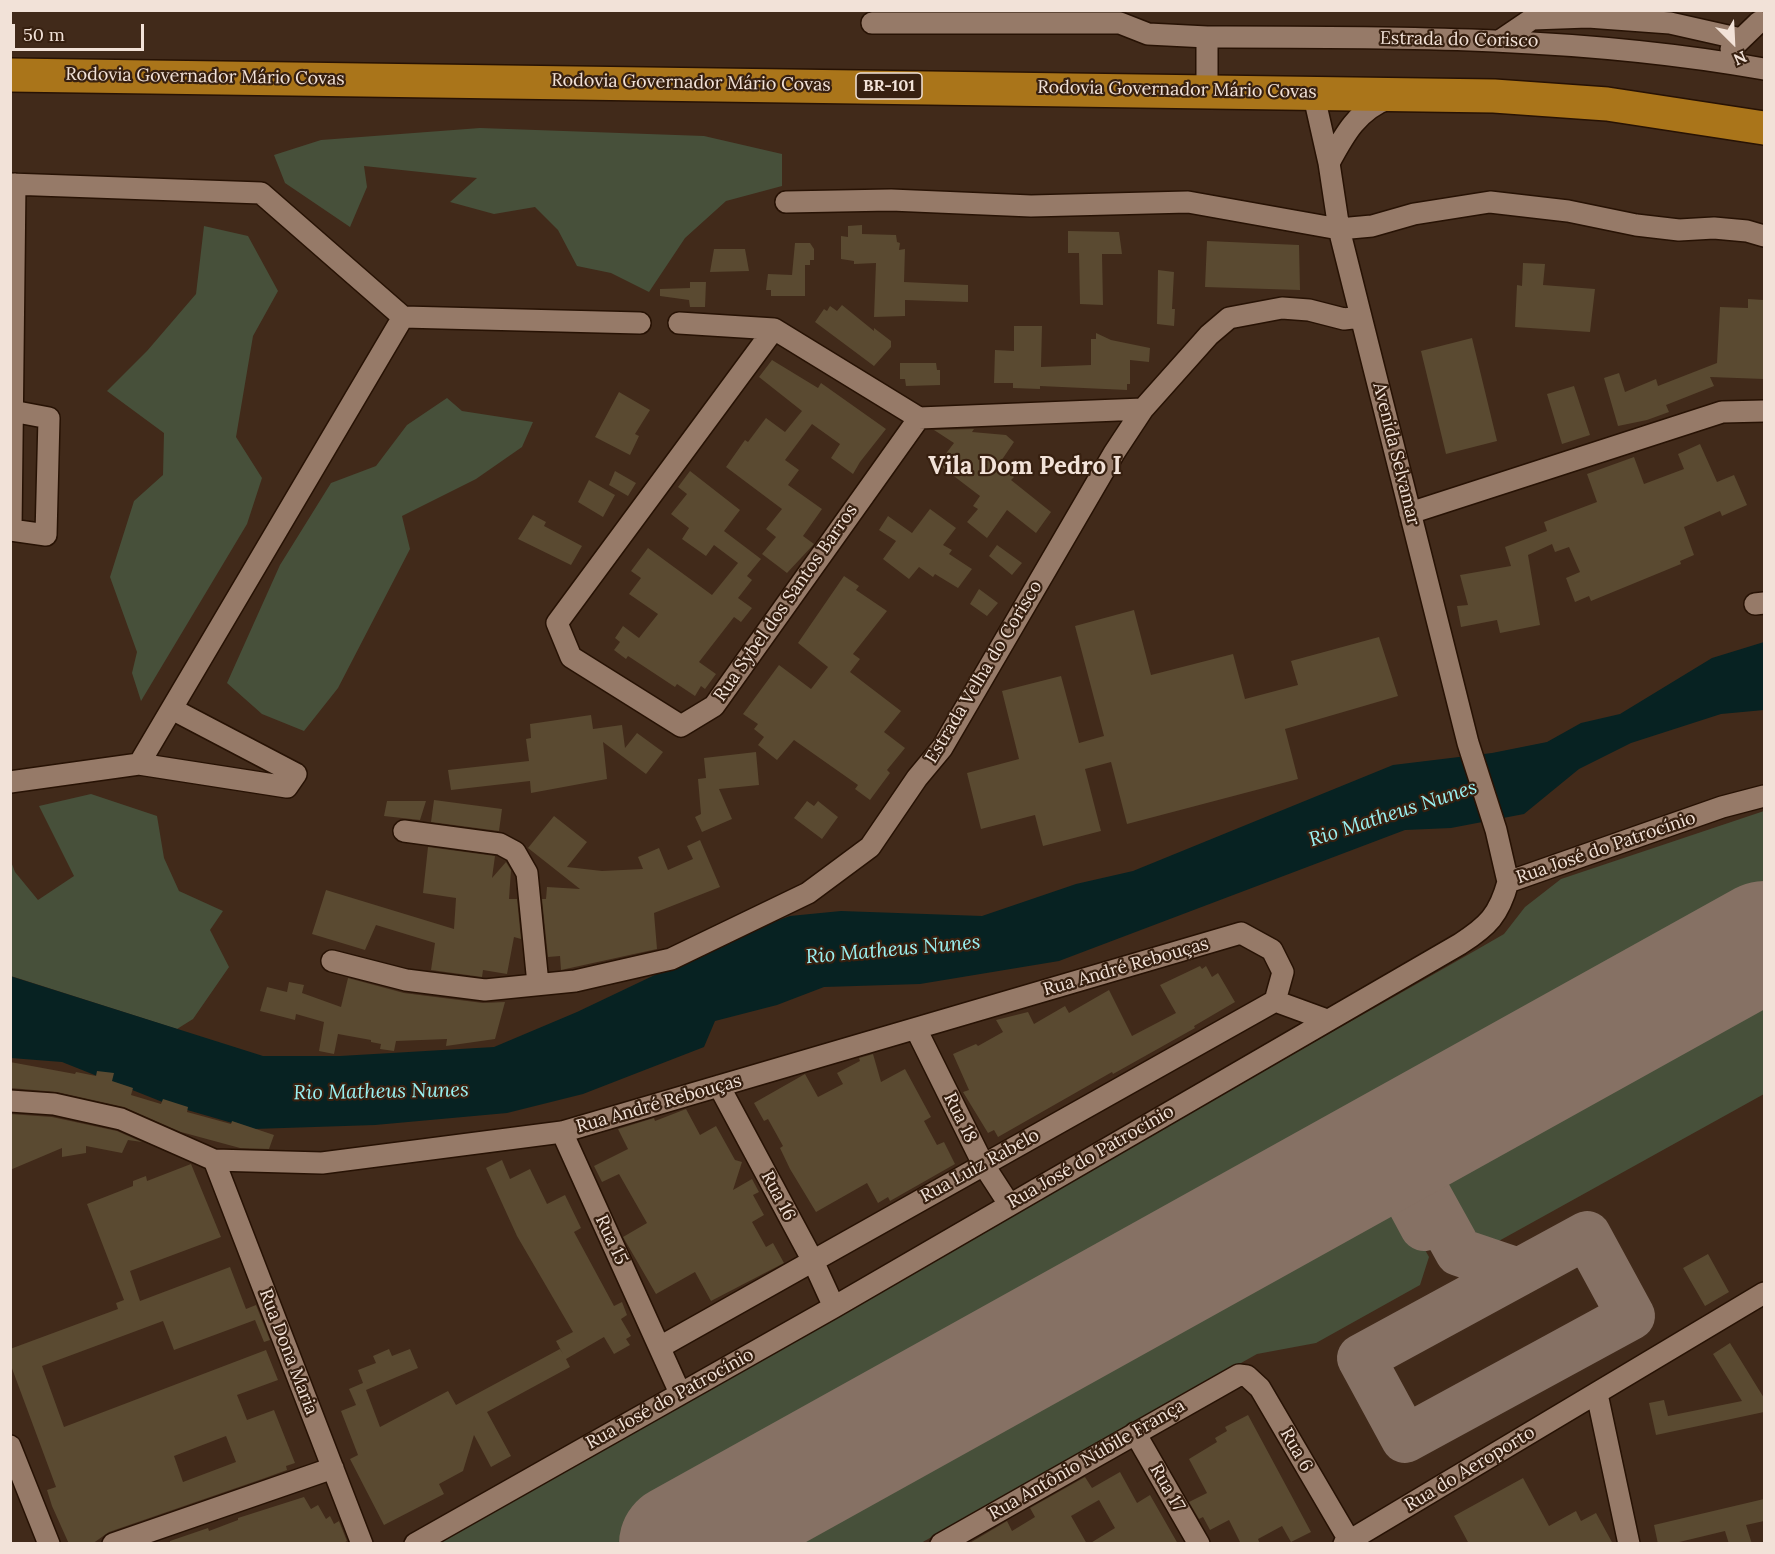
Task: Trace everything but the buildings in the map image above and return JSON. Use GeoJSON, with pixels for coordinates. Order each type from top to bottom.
{"type":"FeatureCollection","features":[{"type":"Feature","properties":{"kind":"highway","name":"Rodovia Governador Mário Covas"},"geometry":{"type":"LineString","coordinates":[[10,75],[1494,96],[1585,101],[1662,110],[1764,128]]}},
{"type":"Feature","properties":{"kind":"street"},"geometry":{"type":"LineString","coordinates":[[872,23],[1119,17]]}},
{"type":"Feature","properties":{"kind":"street","name":"Estrada do Corisco"},"geometry":{"type":"LineString","coordinates":[[1119,17],[1148,34],[1207,37],[1502,40],[1638,51],[1764,69]]}},
{"type":"Feature","properties":{"kind":"street"},"geometry":{"type":"LineString","coordinates":[[1502,40],[1532,19],[1588,17],[1670,23],[1741,39]]}},
{"type":"Feature","properties":{"kind":"street"},"geometry":{"type":"LineString","coordinates":[[1717,61],[1761,22]]}},
{"type":"Feature","properties":{"kind":"street"},"geometry":{"type":"LineString","coordinates":[[1207,37],[1207,91]]}},
{"type":"Feature","properties":{"kind":"street","name":"Avenida Selvamar"},"geometry":{"type":"LineString","coordinates":[[1313,92],[1329,163],[1339,229],[1468,743],[1496,830],[1508,882]]}},
{"type":"Feature","properties":{"kind":"street"},"geometry":{"type":"LineString","coordinates":[[1329,163],[1355,120],[1373,107],[1401,94]]}},
{"type":"Feature","properties":{"kind":"street"},"geometry":{"type":"LineString","coordinates":[[12,411],[49,418],[46,535],[11,530],[13,184],[261,193],[403,317],[640,323]]}},
{"type":"Feature","properties":{"kind":"street"},"geometry":{"type":"LineString","coordinates":[[786,202],[891,200],[1032,207],[1188,202],[1339,229],[1372,226],[1414,214],[1490,202],[1568,211],[1636,225],[1679,230],[1714,228],[1747,231],[1764,236]]}},
{"type":"Feature","properties":{"kind":"street","name":"Estrada Velha do Corisco"},"geometry":{"type":"LineString","coordinates":[[332,961],[406,980],[485,990],[575,981],[671,960],[808,893],[870,847],[917,778],[942,748],[1114,453],[1143,409],[1209,335],[1228,318],[1282,308],[1309,310],[1344,319],[1361,317]]}},
{"type":"Feature","properties":{"kind":"street"},"geometry":{"type":"LineString","coordinates":[[139,764],[403,317]]}},
{"type":"Feature","properties":{"kind":"street"},"geometry":{"type":"LineString","coordinates":[[680,323],[774,329],[918,418],[1143,409]]}},
{"type":"Feature","properties":{"kind":"street","name":"Rua Sybel dos Santos Barros"},"geometry":{"type":"LineString","coordinates":[[774,329],[557,623],[571,657],[681,726],[714,706],[918,418]]}},
{"type":"Feature","properties":{"kind":"street"},"geometry":{"type":"LineString","coordinates":[[1410,513],[1722,412],[1764,411]]}},
{"type":"Feature","properties":{"kind":"street"},"geometry":{"type":"LineString","coordinates":[[10,782],[139,764],[287,787],[296,774],[172,709]]}},
{"type":"Feature","properties":{"kind":"street","name":"Rua José do Patrocínio"},"geometry":{"type":"LineString","coordinates":[[415,1544],[834,1307],[1483,928],[1498,911],[1508,882],[1722,807],[1764,796]]}},
{"type":"Feature","properties":{"kind":"street"},"geometry":{"type":"LineString","coordinates":[[404,831],[500,844],[515,852],[527,873],[538,984]]}},
{"type":"Feature","properties":{"kind":"street","name":"Rua André Rebouças"},"geometry":{"type":"LineString","coordinates":[[10,1101],[54,1104],[121,1119],[214,1161],[322,1163],[562,1132],[1241,933],[1272,950],[1283,972],[1275,1001]]}},
{"type":"Feature","properties":{"kind":"street"},"geometry":{"type":"LineString","coordinates":[[1275,1001],[1327,1020]]}},
{"type":"Feature","properties":{"kind":"street","name":"Rua Luiz Rabelo"},"geometry":{"type":"LineString","coordinates":[[660,1347],[1275,1001]]}},
{"type":"Feature","properties":{"kind":"street","name":"Rua 18"},"geometry":{"type":"LineString","coordinates":[[916,1029],[983,1164],[1009,1204]]}},
{"type":"Feature","properties":{"kind":"street","name":"Rua 16"},"geometry":{"type":"LineString","coordinates":[[719,1086],[813,1261],[834,1307]]}},
{"type":"Feature","properties":{"kind":"street","name":"Rua 15"},"geometry":{"type":"LineString","coordinates":[[562,1132],[680,1393]]}},
{"type":"Feature","properties":{"kind":"street","name":"Rua Dona Maria"},"geometry":{"type":"LineString","coordinates":[[214,1161],[362,1544]]}},
{"type":"Feature","properties":{"kind":"street","name":"Rua do Aeroporto"},"geometry":{"type":"LineString","coordinates":[[1347,1542],[1764,1293]]}},
{"type":"Feature","properties":{"kind":"street","name":"Rua 6"},"geometry":{"type":"LineString","coordinates":[[1232,1377],[1247,1376],[1260,1388],[1347,1542]]}},
{"type":"Feature","properties":{"kind":"street","name":"Rua Antônio Núbile França"},"geometry":{"type":"LineString","coordinates":[[941,1544],[1232,1377]]}},
{"type":"Feature","properties":{"kind":"street"},"geometry":{"type":"LineString","coordinates":[[1597,1394],[1629,1544]]}},
{"type":"Feature","properties":{"kind":"street","name":"Rua 17"},"geometry":{"type":"LineString","coordinates":[[1135,1433],[1199,1544]]}},
{"type":"Feature","properties":{"kind":"street"},"geometry":{"type":"LineString","coordinates":[[10,1446],[49,1544]]}},
{"type":"Feature","properties":{"kind":"street"},"geometry":{"type":"LineString","coordinates":[[113,1544],[333,1468]]}},
{"type":"Feature","properties":{"kind":"green space"},"geometry":{"type":"Polygon","coordinates":[[[480,128],[704,136],[782,154],[782,186],[726,201],[685,238],[649,292],[611,273],[577,266],[558,230],[535,207],[494,214],[450,202],[477,178],[364,166],[367,187],[350,227],[285,183],[274,155],[321,140],[480,128]]]}},
{"type":"Feature","properties":{"kind":"green space"},"geometry":{"type":"Polygon","coordinates":[[[204,226],[248,236],[278,291],[253,336],[236,437],[262,478],[247,524],[141,701],[132,673],[137,652],[110,577],[134,501],[163,475],[164,433],[107,391],[147,351],[196,294],[204,226]]]}},
{"type":"Feature","properties":{"kind":"green space"},"geometry":{"type":"Polygon","coordinates":[[[447,398],[462,411],[533,422],[522,447],[476,479],[402,516],[410,549],[338,688],[304,731],[262,714],[227,683],[280,565],[331,483],[376,466],[407,425],[447,398]]]}},
{"type":"Feature","properties":{"kind":"green space"},"geometry":{"type":"Polygon","coordinates":[[[91,794],[157,816],[164,858],[179,891],[223,911],[210,930],[229,967],[193,1019],[177,1029],[11,976],[10,859],[15,872],[38,900],[74,876],[39,806],[91,794]]]}},
{"type":"Feature","properties":{"kind":"green space"},"geometry":{"type":"Polygon","coordinates":[[[1764,811],[1764,906],[617,1543],[432,1544],[1504,934],[1525,907],[1561,879],[1764,811]]]}},
{"type":"Feature","properties":{"kind":"green space"},"geometry":{"type":"Polygon","coordinates":[[[1764,976],[1764,1094],[1488,1247],[1464,1240],[1431,1177],[1441,1154],[1764,976]]]}},
{"type":"Feature","properties":{"kind":"green space"},"geometry":{"type":"Polygon","coordinates":[[[1373,1191],[1398,1201],[1429,1257],[1420,1285],[1316,1343],[1257,1354],[921,1543],[739,1544],[1373,1191]]]}},
{"type":"Feature","properties":{"kind":"water","name":"Rio Matheus Nunes"},"geometry":{"type":"Polygon","coordinates":[[[1764,642],[1764,710],[1721,714],[1631,743],[1579,769],[1524,814],[1451,828],[1405,830],[1059,961],[920,984],[824,987],[777,1005],[715,1021],[704,1047],[583,1094],[507,1113],[375,1125],[253,1129],[170,1105],[62,1062],[11,1058],[10,976],[263,1056],[340,1056],[494,1047],[577,1012],[745,932],[790,916],[841,911],[982,916],[1076,884],[1133,871],[1393,765],[1492,753],[1547,742],[1581,723],[1620,714],[1712,658],[1764,642]]]}},
{"type":"Feature","properties":{"kind":"taxiway"},"geometry":{"type":"LineString","coordinates":[[1433,1125],[1418,1178],[1459,1252],[1518,1272]]}},
{"type":"Feature","properties":{"kind":"taxiway"},"geometry":{"type":"LineString","coordinates":[[1362,1164],[1403,1188],[1424,1227]]}},
{"type":"Feature","properties":{"kind":"taxiway"},"geometry":{"type":"LineString","coordinates":[[1587,1235],[1631,1316],[1405,1439],[1361,1358],[1587,1235]]}},
{"type":"Feature","properties":{"kind":"runway"},"geometry":{"type":"LineString","coordinates":[[679,1544],[1764,941]]}},
{"type":"Feature","properties":{"kind":"district","name":"Vila Dom Pedro I"},"geometry":{"type":"Point","coordinates":[1025,467]}}]}
